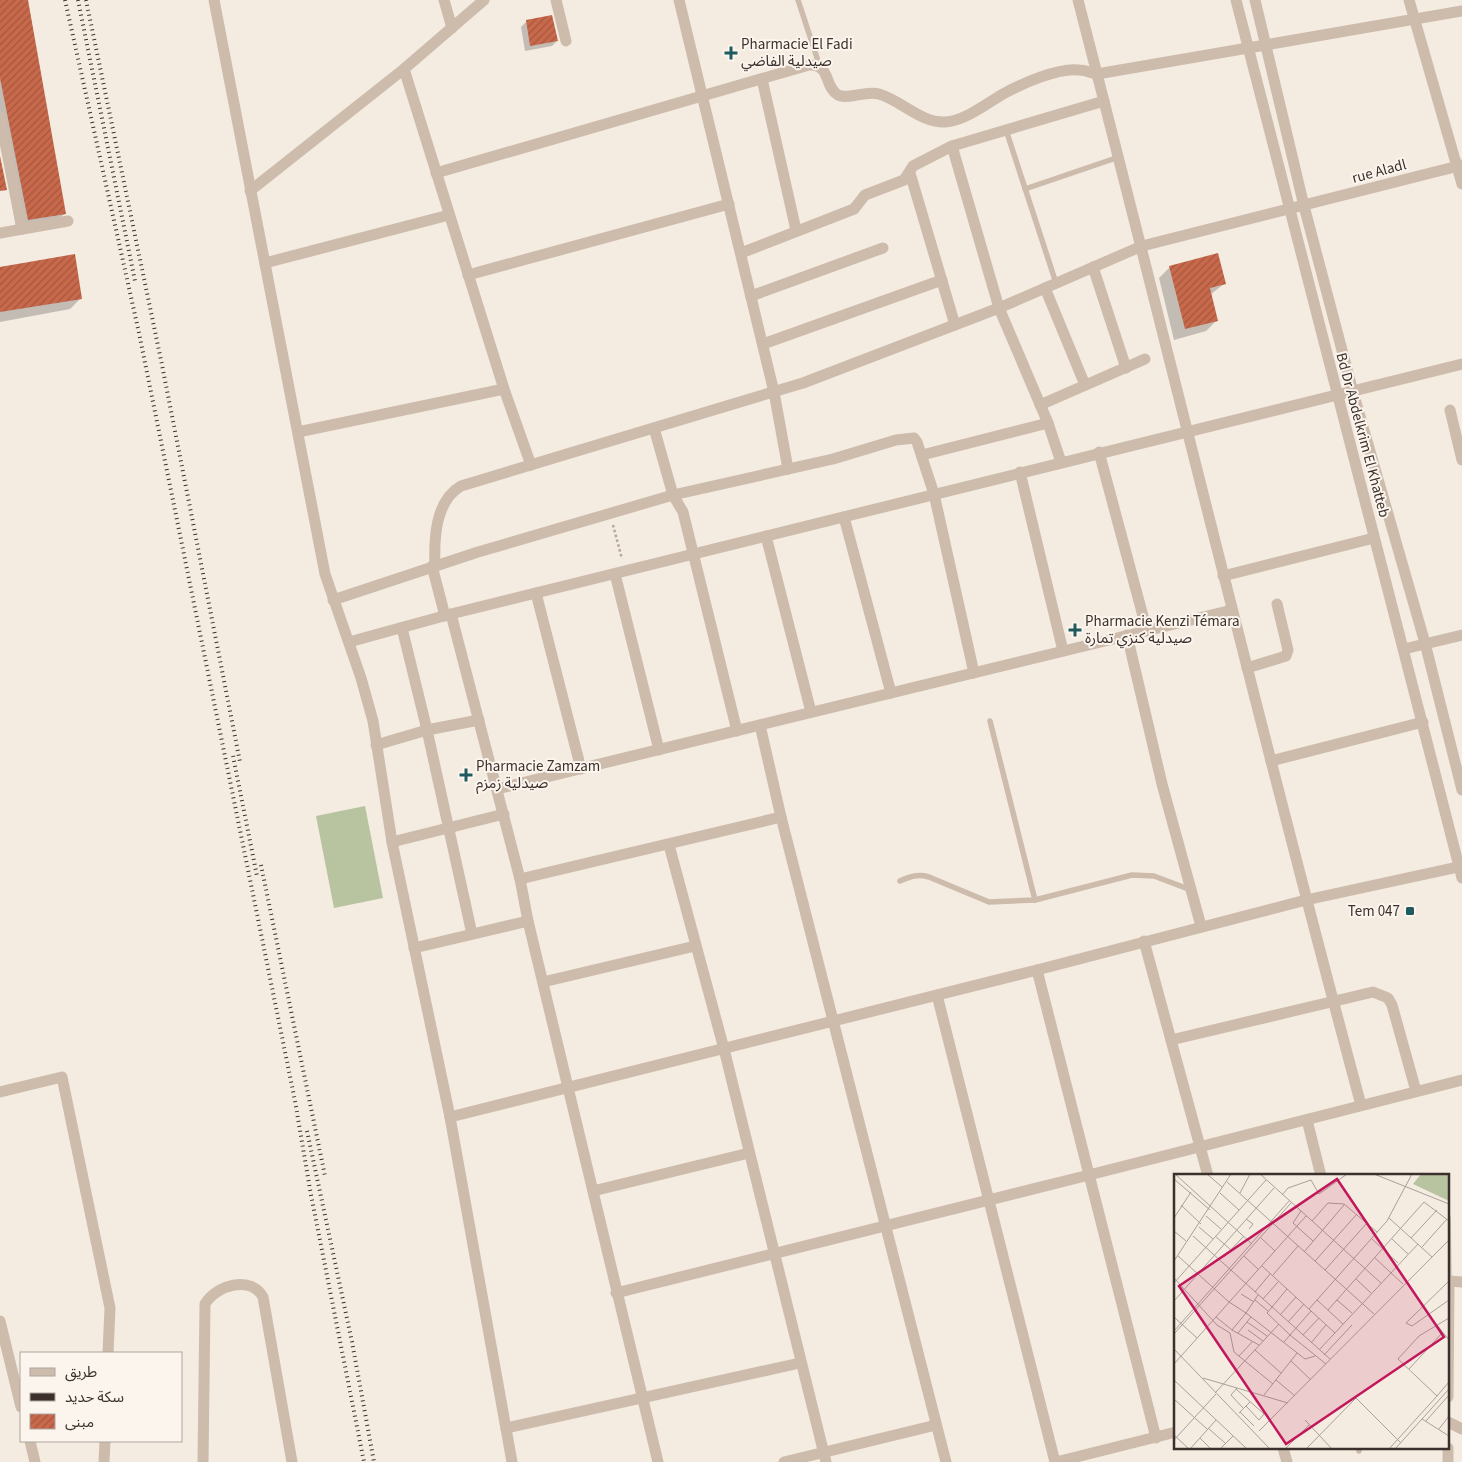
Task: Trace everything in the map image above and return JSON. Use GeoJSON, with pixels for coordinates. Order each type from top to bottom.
{"type":"FeatureCollection","features":[{"type":"Feature","properties":{"kind":"street"},"geometry":{"type":"LineString","coordinates":[[214,0],[320,550],[333,600],[349,642],[371,714],[392,842],[450,1117],[512,1462]]}},
{"type":"Feature","properties":{"kind":"street"},"geometry":{"type":"LineString","coordinates":[[444,0],[452,28]]}},
{"type":"Feature","properties":{"kind":"street"},"geometry":{"type":"LineString","coordinates":[[250,191],[404,69],[484,0]]}},
{"type":"Feature","properties":{"kind":"street"},"geometry":{"type":"LineString","coordinates":[[556,0],[566,41]]}},
{"type":"Feature","properties":{"kind":"street"},"geometry":{"type":"LineString","coordinates":[[679,0],[704,95],[763,344],[788,469]]}},
{"type":"Feature","properties":{"kind":"street"},"geometry":{"type":"LineString","coordinates":[[1078,0],[1142,246],[1186,430],[1270,761],[1361,1105]]}},
{"type":"Feature","properties":{"kind":"street","name":"Bd Dr Abdelkrim El Khatteb"},"geometry":{"type":"LineString","coordinates":[[1236,0],[1336,395],[1461,870]]}},
{"type":"Feature","properties":{"kind":"street"},"geometry":{"type":"LineString","coordinates":[[1255,0],[1304,206],[1353,392],[1425,643],[1462,790]]}},
{"type":"Feature","properties":{"kind":"street"},"geometry":{"type":"LineString","coordinates":[[1409,0],[1459,166],[1462,184]]}},
{"type":"Feature","properties":{"kind":"street"},"geometry":{"type":"LineString","coordinates":[[436,173],[809,65],[820,67],[826,73],[834,91],[838,95],[845,97],[863,92],[879,94],[930,121],[947,122],[972,113],[1016,87],[1050,74],[1078,69],[1097,74],[1462,11]]}},
{"type":"Feature","properties":{"kind":"street"},"geometry":{"type":"LineString","coordinates":[[404,69],[504,389],[530,465]]}},
{"type":"Feature","properties":{"kind":"street"},"geometry":{"type":"LineString","coordinates":[[762,79],[796,230]]}},
{"type":"Feature","properties":{"kind":"street"},"geometry":{"type":"LineString","coordinates":[[741,254],[796,230],[854,209],[865,195],[904,180],[913,166],[952,146],[1104,101]]}},
{"type":"Feature","properties":{"kind":"street"},"geometry":{"type":"LineString","coordinates":[[0,117],[22,229]]}},
{"type":"Feature","properties":{"kind":"street"},"geometry":{"type":"LineString","coordinates":[[952,146],[999,308],[1048,423],[1061,462]]}},
{"type":"Feature","properties":{"kind":"street","name":"rue Aladl"},"geometry":{"type":"LineString","coordinates":[[658,1462],[616,1293],[504,814],[479,720],[433,566],[438,518],[449,494],[473,482],[803,383],[999,308],[1142,246],[1459,166]]}},
{"type":"Feature","properties":{"kind":"street"},"geometry":{"type":"LineString","coordinates":[[910,173],[955,325]]}},
{"type":"Feature","properties":{"kind":"street"},"geometry":{"type":"LineString","coordinates":[[468,275],[729,204]]}},
{"type":"Feature","properties":{"kind":"street"},"geometry":{"type":"LineString","coordinates":[[265,263],[449,215]]}},
{"type":"Feature","properties":{"kind":"street"},"geometry":{"type":"LineString","coordinates":[[0,233],[68,221]]}},
{"type":"Feature","properties":{"kind":"street"},"geometry":{"type":"LineString","coordinates":[[751,296],[883,248]]}},
{"type":"Feature","properties":{"kind":"street"},"geometry":{"type":"LineString","coordinates":[[1093,267],[1126,368]]}},
{"type":"Feature","properties":{"kind":"street"},"geometry":{"type":"LineString","coordinates":[[763,344],[942,280]]}},
{"type":"Feature","properties":{"kind":"street"},"geometry":{"type":"LineString","coordinates":[[1045,288],[1085,385]]}},
{"type":"Feature","properties":{"kind":"street"},"geometry":{"type":"LineString","coordinates":[[1040,405],[1145,359]]}},
{"type":"Feature","properties":{"kind":"street"},"geometry":{"type":"LineString","coordinates":[[349,642],[448,615],[1186,430],[1353,392],[1462,364]]}},
{"type":"Feature","properties":{"kind":"street"},"geometry":{"type":"LineString","coordinates":[[298,432],[504,389]]}},
{"type":"Feature","properties":{"kind":"street"},"geometry":{"type":"LineString","coordinates":[[1450,410],[1462,460]]}},
{"type":"Feature","properties":{"kind":"street"},"geometry":{"type":"LineString","coordinates":[[922,455],[1048,423]]}},
{"type":"Feature","properties":{"kind":"street"},"geometry":{"type":"LineString","coordinates":[[654,428],[673,495],[683,512],[737,731]]}},
{"type":"Feature","properties":{"kind":"street"},"geometry":{"type":"LineString","coordinates":[[333,600],[433,566],[609,512],[673,495],[833,459],[906,437],[914,438],[917,442],[934,494],[974,673]]}},
{"type":"Feature","properties":{"kind":"street"},"geometry":{"type":"LineString","coordinates":[[1099,452],[1147,630]]}},
{"type":"Feature","properties":{"kind":"street"},"geometry":{"type":"LineString","coordinates":[[1020,472],[1063,651]]}},
{"type":"Feature","properties":{"kind":"street"},"geometry":{"type":"LineString","coordinates":[[844,517],[891,693]]}},
{"type":"Feature","properties":{"kind":"street"},"geometry":{"type":"LineString","coordinates":[[766,536],[811,712]]}},
{"type":"Feature","properties":{"kind":"street"},"geometry":{"type":"LineString","coordinates":[[1223,576],[1374,538]]}},
{"type":"Feature","properties":{"kind":"street"},"geometry":{"type":"LineString","coordinates":[[620,573],[659,750]]}},
{"type":"Feature","properties":{"kind":"street"},"geometry":{"type":"LineString","coordinates":[[536,593],[581,769]]}},
{"type":"Feature","properties":{"kind":"street"},"geometry":{"type":"LineString","coordinates":[[1247,668],[1286,656],[1288,650],[1278,604]]}},
{"type":"Feature","properties":{"kind":"street"},"geometry":{"type":"LineString","coordinates":[[497,789],[1232,610]]}},
{"type":"Feature","properties":{"kind":"street"},"geometry":{"type":"LineString","coordinates":[[402,628],[427,730],[472,934]]}},
{"type":"Feature","properties":{"kind":"street"},"geometry":{"type":"LineString","coordinates":[[1404,649],[1462,635]]}},
{"type":"Feature","properties":{"kind":"street"},"geometry":{"type":"LineString","coordinates":[[1127,636],[1162,784],[1201,926]]}},
{"type":"Feature","properties":{"kind":"street"},"geometry":{"type":"LineString","coordinates":[[376,746],[427,730],[479,720]]}},
{"type":"Feature","properties":{"kind":"street"},"geometry":{"type":"LineString","coordinates":[[1270,761],[1423,722]]}},
{"type":"Feature","properties":{"kind":"street"},"geometry":{"type":"LineString","coordinates":[[760,725],[781,817],[946,1462]]}},
{"type":"Feature","properties":{"kind":"street"},"geometry":{"type":"LineString","coordinates":[[392,842],[504,814]]}},
{"type":"Feature","properties":{"kind":"street"},"geometry":{"type":"LineString","coordinates":[[520,879],[781,817]]}},
{"type":"Feature","properties":{"kind":"street"},"geometry":{"type":"LineString","coordinates":[[669,845],[724,1049],[775,1253],[800,1363],[825,1457]]}},
{"type":"Feature","properties":{"kind":"street"},"geometry":{"type":"LineString","coordinates":[[450,1117],[724,1049],[834,1019],[1037,970],[1306,900],[1461,870]]}},
{"type":"Feature","properties":{"kind":"street"},"geometry":{"type":"LineString","coordinates":[[414,948],[528,921]]}},
{"type":"Feature","properties":{"kind":"street"},"geometry":{"type":"LineString","coordinates":[[1144,941],[1207,1174]]}},
{"type":"Feature","properties":{"kind":"street"},"geometry":{"type":"LineString","coordinates":[[543,982],[695,946]]}},
{"type":"Feature","properties":{"kind":"street"},"geometry":{"type":"LineString","coordinates":[[1037,970],[1156,1438]]}},
{"type":"Feature","properties":{"kind":"street"},"geometry":{"type":"LineString","coordinates":[[1170,1040],[1373,992],[1388,998],[1392,1005],[1416,1091]]}},
{"type":"Feature","properties":{"kind":"street"},"geometry":{"type":"LineString","coordinates":[[937,995],[1055,1462],[1174,1433]]}},
{"type":"Feature","properties":{"kind":"street"},"geometry":{"type":"LineString","coordinates":[[0,1092],[62,1077],[110,1308],[108,1352]]}},
{"type":"Feature","properties":{"kind":"street"},"geometry":{"type":"LineString","coordinates":[[616,1293],[1462,1080]]}},
{"type":"Feature","properties":{"kind":"street"},"geometry":{"type":"LineString","coordinates":[[1307,1120],[1320,1174]]}},
{"type":"Feature","properties":{"kind":"street"},"geometry":{"type":"LineString","coordinates":[[593,1191],[749,1152]]}},
{"type":"Feature","properties":{"kind":"street"},"geometry":{"type":"LineString","coordinates":[[203,1462],[205,1304],[215,1292],[222,1289],[250,1285],[257,1288],[263,1297],[292,1462]]}},
{"type":"Feature","properties":{"kind":"street"},"geometry":{"type":"LineString","coordinates":[[0,1321],[20,1403]]}},
{"type":"Feature","properties":{"kind":"street"},"geometry":{"type":"LineString","coordinates":[[506,1428],[800,1363]]}},
{"type":"Feature","properties":{"kind":"street"},"geometry":{"type":"LineString","coordinates":[[1450,1423],[1462,1429]]}},
{"type":"Feature","properties":{"kind":"street"},"geometry":{"type":"LineString","coordinates":[[784,1462],[825,1457],[936,1425]]}},
{"type":"Feature","properties":{"kind":"street"},"geometry":{"type":"LineString","coordinates":[[30,1442],[35,1462]]}},
{"type":"Feature","properties":{"kind":"street"},"geometry":{"type":"LineString","coordinates":[[104,1462],[105,1442]]}},
{"type":"Feature","properties":{"kind":"lane"},"geometry":{"type":"LineString","coordinates":[[798,0],[820,67]]}},
{"type":"Feature","properties":{"kind":"lane"},"geometry":{"type":"LineString","coordinates":[[1006,130],[1056,283]]}},
{"type":"Feature","properties":{"kind":"lane"},"geometry":{"type":"LineString","coordinates":[[1025,188],[1119,158]]}},
{"type":"Feature","properties":{"kind":"lane"},"geometry":{"type":"LineString","coordinates":[[990,720],[1035,900]]}},
{"type":"Feature","properties":{"kind":"lane"},"geometry":{"type":"LineString","coordinates":[[900,881],[909,876],[920,875],[941,880],[963,892],[989,902],[1035,900],[1132,875],[1154,876],[1191,890]]}},
{"type":"Feature","properties":{"kind":"path"},"geometry":{"type":"LineString","coordinates":[[609,512],[620,573]]}},
{"type":"Feature","properties":{"kind":"green space"},"geometry":{"type":"Polygon","coordinates":[[[365,806],[383,898],[334,908],[316,816],[365,806]]]}},
{"type":"Feature","properties":{"kind":"building"},"geometry":{"type":"Polygon","coordinates":[[[0,0],[28,0],[66,214],[28,220],[0,78],[0,0]]]}},
{"type":"Feature","properties":{"kind":"building"},"geometry":{"type":"Polygon","coordinates":[[[552,15],[558,41],[530,46],[526,20],[552,15]]]}},
{"type":"Feature","properties":{"kind":"building"},"geometry":{"type":"Polygon","coordinates":[[[0,156],[7,190],[0,191],[0,156]]]}},
{"type":"Feature","properties":{"kind":"building"},"geometry":{"type":"Polygon","coordinates":[[[1218,253],[1226,284],[1210,288],[1218,321],[1185,329],[1169,266],[1218,253]]]}},
{"type":"Feature","properties":{"kind":"building"},"geometry":{"type":"Polygon","coordinates":[[[75,254],[82,299],[0,312],[0,267],[75,254]]]}},
{"type":"Feature","properties":{"kind":"railway"},"geometry":{"type":"LineString","coordinates":[[65,0],[139,333],[295,1101],[311,1195],[364,1462]]}},
{"type":"Feature","properties":{"kind":"railway"},"geometry":{"type":"LineString","coordinates":[[78,0],[135,281]]}},
{"type":"Feature","properties":{"kind":"railway"},"geometry":{"type":"LineString","coordinates":[[86,0],[162,365],[240,762]]}},
{"type":"Feature","properties":{"kind":"railway"},"geometry":{"type":"LineString","coordinates":[[233,756],[257,876]]}},
{"type":"Feature","properties":{"kind":"railway"},"geometry":{"type":"LineString","coordinates":[[261,865],[325,1176]]}},
{"type":"Feature","properties":{"kind":"railway"},"geometry":{"type":"LineString","coordinates":[[307,1131],[352,1342],[374,1462]]}},
{"type":"Feature","properties":{"kind":"place","name":"Pharmacie El Fadi صيدلية الفاضي"},"geometry":{"type":"Point","coordinates":[731,53]}},
{"type":"Feature","properties":{"kind":"place","name":"Pharmacie Kenzi Témara صيدلية كنزي تمارة"},"geometry":{"type":"Point","coordinates":[1075,630]}},
{"type":"Feature","properties":{"kind":"place","name":"Pharmacie Zamzam صيدلية زمزم"},"geometry":{"type":"Point","coordinates":[466,775]}},
{"type":"Feature","properties":{"kind":"place","name":"Tem 047"},"geometry":{"type":"Point","coordinates":[1410,911]}}]}
